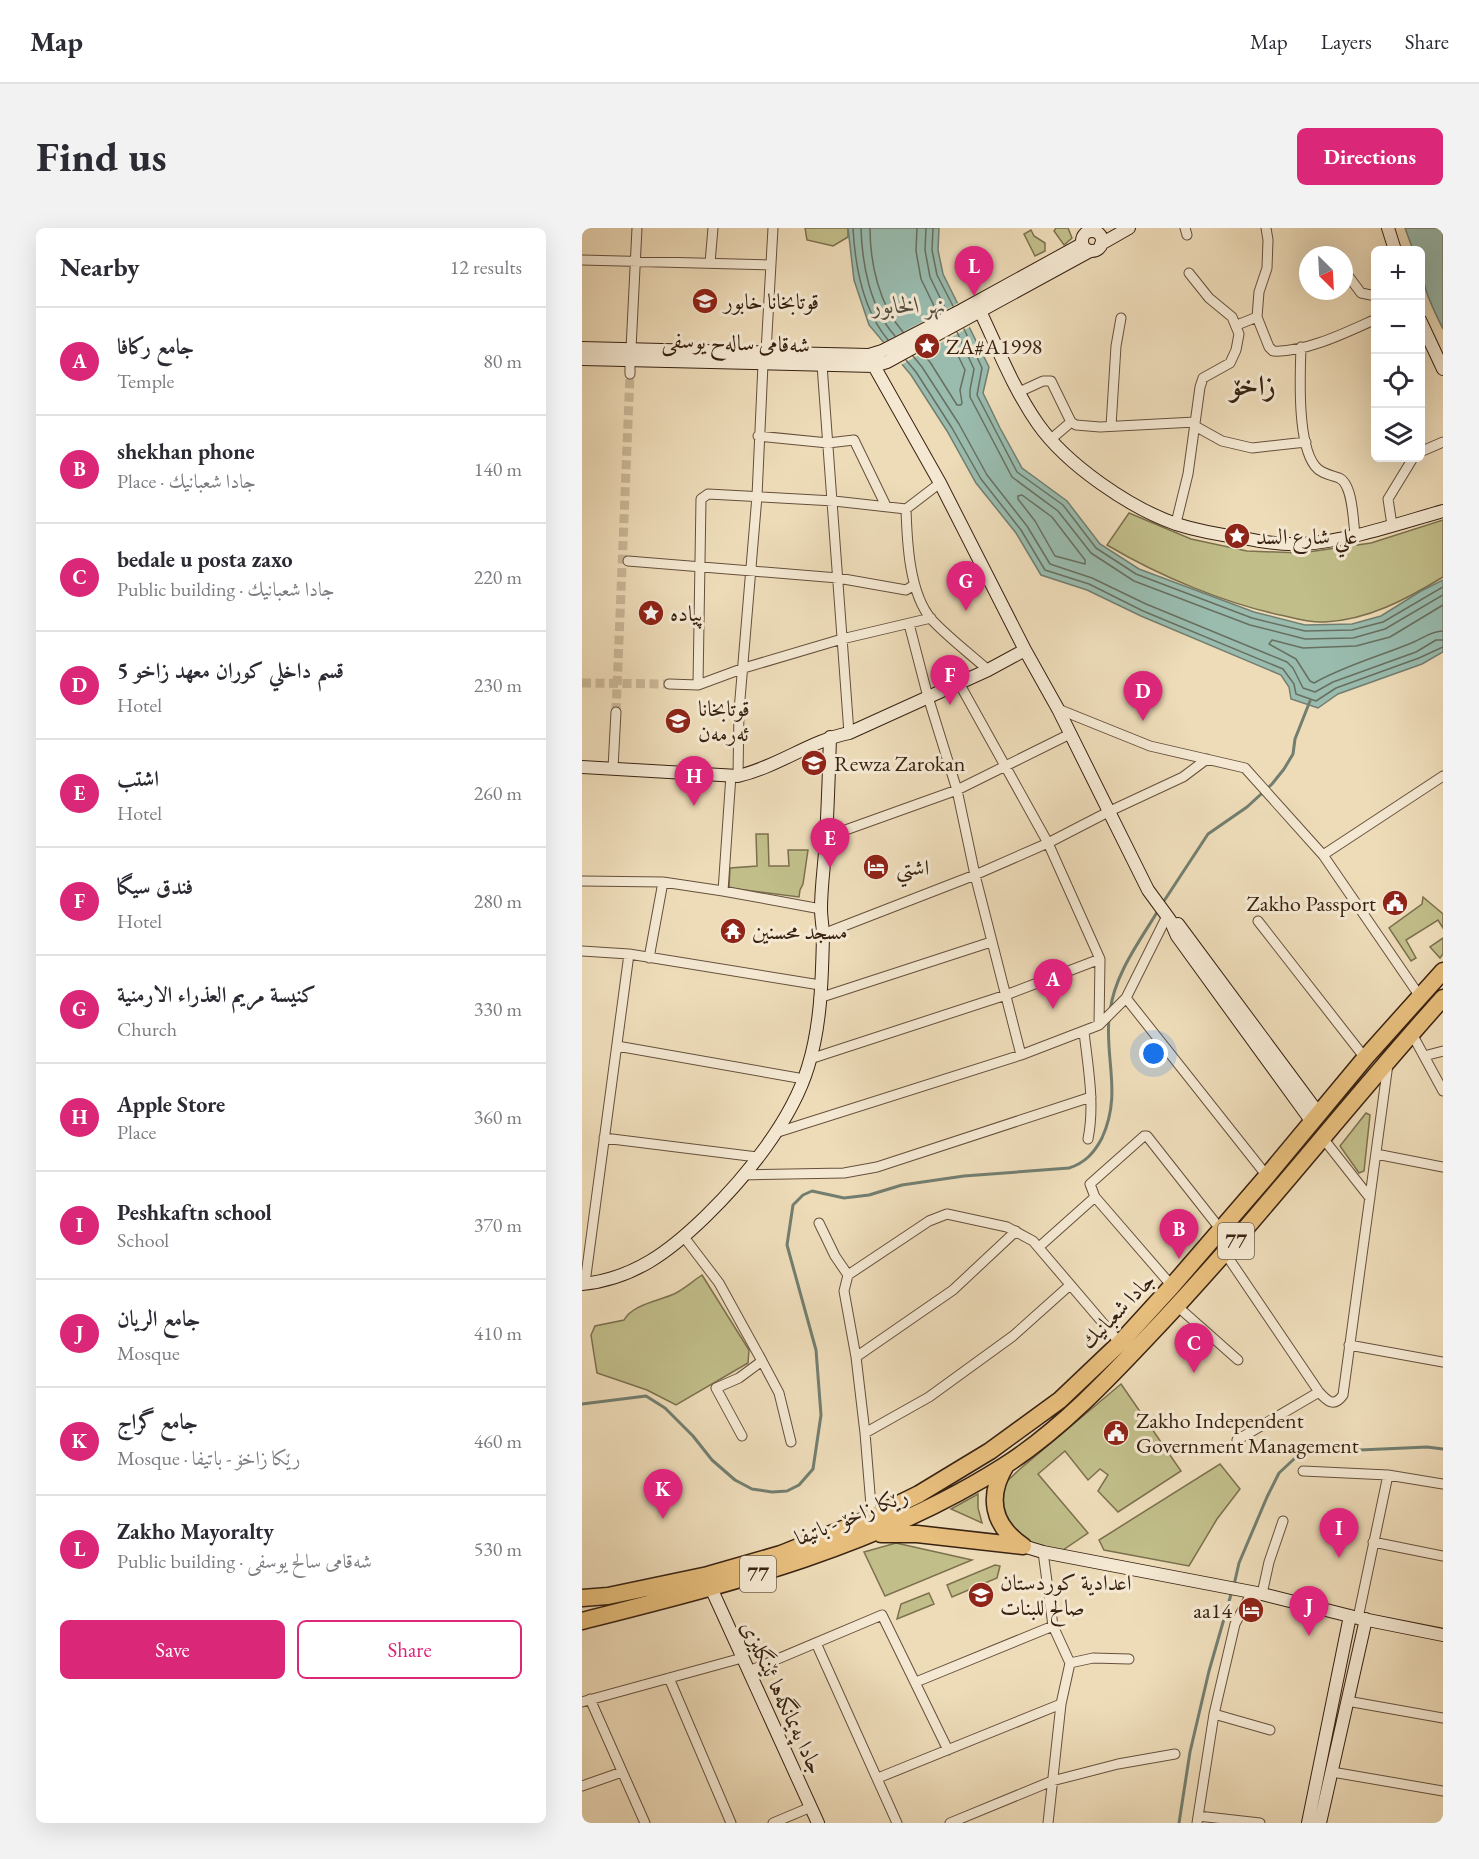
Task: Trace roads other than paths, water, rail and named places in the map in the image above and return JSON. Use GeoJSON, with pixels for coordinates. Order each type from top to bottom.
{"type":"FeatureCollection","features":[{"type":"Feature","properties":{"kind":"highway","name":"جادا شعبانيك"},"geometry":{"type":"LineString","coordinates":[[873,1526],[919,1494],[990,1451],[1060,1400],[1120,1343],[1221,1230],[1365,1058],[1443,971]]}},
{"type":"Feature","properties":{"kind":"highway","name":"جادا شعبانيك"},"geometry":{"type":"LineString","coordinates":[[1007,1464],[1052,1429],[1113,1374],[1177,1306],[1443,998]]}},
{"type":"Feature","properties":{"kind":"highway","name":"رێکا زاخۆ - باتیفا"},"geometry":{"type":"LineString","coordinates":[[582,1598],[608,1596],[708,1575],[928,1509],[1007,1464]]}},
{"type":"Feature","properties":{"kind":"highway"},"geometry":{"type":"LineString","coordinates":[[1007,1464],[999,1477],[995,1490],[996,1510],[1003,1529],[1023,1546]]}},
{"type":"Feature","properties":{"kind":"highway","name":"رێکا زاخۆ - باتیفا"},"geometry":{"type":"LineString","coordinates":[[582,1622],[784,1566],[873,1526]]}},
{"type":"Feature","properties":{"kind":"highway"},"geometry":{"type":"LineString","coordinates":[[873,1526],[917,1534],[1023,1546]]}},
{"type":"Feature","properties":{"kind":"main road"},"geometry":{"type":"LineString","coordinates":[[885,357],[1096,240],[1129,228]]}},
{"type":"Feature","properties":{"kind":"main road"},"geometry":{"type":"LineString","coordinates":[[1388,228],[1394,246]]}},
{"type":"Feature","properties":{"kind":"main road"},"geometry":{"type":"LineString","coordinates":[[964,314],[980,311],[1096,240]]}},
{"type":"Feature","properties":{"kind":"main road"},"geometry":{"type":"LineString","coordinates":[[980,311],[1019,392],[1050,440],[1072,462],[1095,480],[1151,513],[1176,524],[1214,534],[1266,542],[1300,544],[1331,540],[1443,511]]}},
{"type":"Feature","properties":{"kind":"main road"},"geometry":{"type":"LineString","coordinates":[[1425,331],[1443,369]]}},
{"type":"Feature","properties":{"kind":"main road","name":"شەقامی سالەح یوسفی"},"geometry":{"type":"LineString","coordinates":[[582,348],[631,355]]}},
{"type":"Feature","properties":{"kind":"main road","name":"شەقامی سالەح یوسفی"},"geometry":{"type":"LineString","coordinates":[[582,359],[631,355],[764,358],[862,355],[885,357]]}},
{"type":"Feature","properties":{"kind":"main road","name":"شەقامی سالەح یوسفی"},"geometry":{"type":"LineString","coordinates":[[764,358],[822,365],[874,366],[885,357]]}},
{"type":"Feature","properties":{"kind":"main road"},"geometry":{"type":"LineString","coordinates":[[874,366],[940,483],[1110,810],[1148,890],[1168,917],[1183,930],[1315,1118]]}},
{"type":"Feature","properties":{"kind":"main road"},"geometry":{"type":"LineString","coordinates":[[582,767],[734,776],[753,772],[830,737],[849,733],[988,670],[1025,650]]}},
{"type":"Feature","properties":{"kind":"main road"},"geometry":{"type":"LineString","coordinates":[[584,1284],[631,1272],[659,1257],[684,1237],[715,1207],[757,1157],[775,1133],[804,1079],[818,1021],[830,737]]}},
{"type":"Feature","properties":{"kind":"main road"},"geometry":{"type":"LineString","coordinates":[[1023,1546],[1043,1552],[1254,1592],[1358,1618],[1443,1635]]}},
{"type":"Feature","properties":{"kind":"main road","name":"جادا په‌يمانگه‌ها ئێنگليزى"},"geometry":{"type":"LineString","coordinates":[[711,1588],[818,1823]]}},
{"type":"Feature","properties":{"kind":"main road"},"geometry":{"type":"LineString","coordinates":[[1320,1823],[1347,1701],[1358,1618]]}},
{"type":"Feature","properties":{"kind":"main road"},"geometry":{"type":"LineString","coordinates":[[1308,1823],[1358,1618]]}},
{"type":"Feature","properties":{"kind":"street"},"geometry":{"type":"LineString","coordinates":[[630,374],[637,228]]}},
{"type":"Feature","properties":{"kind":"street"},"geometry":{"type":"LineString","coordinates":[[710,263],[713,228]]}},
{"type":"Feature","properties":{"kind":"street"},"geometry":{"type":"LineString","coordinates":[[723,891],[757,496],[758,436],[773,228]]}},
{"type":"Feature","properties":{"kind":"street"},"geometry":{"type":"LineString","coordinates":[[1266,228],[1267,268],[1259,292],[1257,317],[1269,347],[1273,351],[1327,340],[1371,321]]}},
{"type":"Feature","properties":{"kind":"street"},"geometry":{"type":"LineString","coordinates":[[582,260],[771,265]]}},
{"type":"Feature","properties":{"kind":"street"},"geometry":{"type":"LineString","coordinates":[[1176,524],[1188,474],[1203,378],[1230,363],[1239,340],[1237,325],[1226,310],[1205,293],[1190,273]]}},
{"type":"Feature","properties":{"kind":"street"},"geometry":{"type":"LineString","coordinates":[[1353,282],[1361,293],[1371,295]]}},
{"type":"Feature","properties":{"kind":"street"},"geometry":{"type":"LineString","coordinates":[[1237,325],[1257,317]]}},
{"type":"Feature","properties":{"kind":"street"},"geometry":{"type":"LineString","coordinates":[[1111,426],[1116,346],[1121,318]]}},
{"type":"Feature","properties":{"kind":"street"},"geometry":{"type":"LineString","coordinates":[[1301,347],[1300,400],[1306,442],[1315,467],[1345,482],[1349,491],[1355,534]]}},
{"type":"Feature","properties":{"kind":"street"},"geometry":{"type":"LineString","coordinates":[[822,365],[834,501],[849,733]]}},
{"type":"Feature","properties":{"kind":"street"},"geometry":{"type":"LineString","coordinates":[[1019,392],[1043,381],[1051,381],[1071,422],[1076,425],[1195,424],[1222,441],[1252,448],[1306,442]]}},
{"type":"Feature","properties":{"kind":"street"},"geometry":{"type":"LineString","coordinates":[[1050,440],[1071,422]]}},
{"type":"Feature","properties":{"kind":"street"},"geometry":{"type":"LineString","coordinates":[[758,436],[828,443],[854,440],[886,506]]}},
{"type":"Feature","properties":{"kind":"street"},"geometry":{"type":"LineString","coordinates":[[1425,450],[1443,442]]}},
{"type":"Feature","properties":{"kind":"street"},"geometry":{"type":"LineString","coordinates":[[1392,525],[1388,499],[1410,462]]}},
{"type":"Feature","properties":{"kind":"street"},"geometry":{"type":"LineString","coordinates":[[698,685],[701,499],[703,495],[757,496],[906,508],[940,483]]}},
{"type":"Feature","properties":{"kind":"street"},"geometry":{"type":"LineString","coordinates":[[906,508],[914,585],[931,618],[988,670]]}},
{"type":"Feature","properties":{"kind":"street"},"geometry":{"type":"LineString","coordinates":[[628,561],[838,578],[906,590],[914,585]]}},
{"type":"Feature","properties":{"kind":"street"},"geometry":{"type":"LineString","coordinates":[[669,684],[698,685],[744,668],[842,639],[931,618]]}},
{"type":"Feature","properties":{"kind":"street"},"geometry":{"type":"LineString","coordinates":[[909,624],[928,697],[957,790],[975,875],[1021,1055]]}},
{"type":"Feature","properties":{"kind":"street"},"geometry":{"type":"LineString","coordinates":[[959,683],[1048,843],[1100,959],[1101,1023]]}},
{"type":"Feature","properties":{"kind":"street"},"geometry":{"type":"LineString","coordinates":[[1058,709],[1150,746],[1245,768],[1323,855],[1421,998]]}},
{"type":"Feature","properties":{"kind":"street"},"geometry":{"type":"LineString","coordinates":[[613,768],[616,712]]}},
{"type":"Feature","properties":{"kind":"street"},"geometry":{"type":"LineString","coordinates":[[826,837],[957,790],[1070,734]]}},
{"type":"Feature","properties":{"kind":"street"},"geometry":{"type":"LineString","coordinates":[[823,934],[975,875],[1048,843],[1110,810],[1183,777],[1207,759]]}},
{"type":"Feature","properties":{"kind":"street"},"geometry":{"type":"LineString","coordinates":[[1323,855],[1443,776]]}},
{"type":"Feature","properties":{"kind":"street"},"geometry":{"type":"LineString","coordinates":[[582,880],[663,882],[821,909]]}},
{"type":"Feature","properties":{"kind":"street"},"geometry":{"type":"LineString","coordinates":[[649,958],[663,882]]}},
{"type":"Feature","properties":{"kind":"street"},"geometry":{"type":"LineString","coordinates":[[775,1133],[1021,1055],[1084,1032],[1101,1023],[1124,1001],[1168,917]]}},
{"type":"Feature","properties":{"kind":"street"},"geometry":{"type":"LineString","coordinates":[[1258,921],[1365,1058]]}},
{"type":"Feature","properties":{"kind":"street"},"geometry":{"type":"LineString","coordinates":[[582,951],[629,954],[820,992],[992,942]]}},
{"type":"Feature","properties":{"kind":"street"},"geometry":{"type":"LineString","coordinates":[[584,1284],[629,954]]}},
{"type":"Feature","properties":{"kind":"street"},"geometry":{"type":"LineString","coordinates":[[810,1059],[1006,995],[1100,959]]}},
{"type":"Feature","properties":{"kind":"street"},"geometry":{"type":"LineString","coordinates":[[1124,1001],[1267,1176]]}},
{"type":"Feature","properties":{"kind":"street"},"geometry":{"type":"LineString","coordinates":[[1084,1032],[1092,1122],[1088,1139]]}},
{"type":"Feature","properties":{"kind":"street"},"geometry":{"type":"LineString","coordinates":[[1412,1034],[1443,1091]]}},
{"type":"Feature","properties":{"kind":"street"},"geometry":{"type":"LineString","coordinates":[[617,1046],[804,1079]]}},
{"type":"Feature","properties":{"kind":"street"},"geometry":{"type":"LineString","coordinates":[[1424,1056],[1443,1051]]}},
{"type":"Feature","properties":{"kind":"street"},"geometry":{"type":"LineString","coordinates":[[1225,1253],[1319,1392],[1328,1402],[1334,1403],[1343,1395],[1388,1062]]}},
{"type":"Feature","properties":{"kind":"street"},"geometry":{"type":"LineString","coordinates":[[743,1175],[844,1173],[877,1167],[1091,1097]]}},
{"type":"Feature","properties":{"kind":"street"},"geometry":{"type":"LineString","coordinates":[[1172,1286],[1093,1193],[1090,1184],[1144,1136],[1148,1136],[1221,1230]]}},
{"type":"Feature","properties":{"kind":"street"},"geometry":{"type":"LineString","coordinates":[[1322,1137],[1370,1198]]}},
{"type":"Feature","properties":{"kind":"street"},"geometry":{"type":"LineString","coordinates":[[604,1138],[757,1157]]}},
{"type":"Feature","properties":{"kind":"street"},"geometry":{"type":"LineString","coordinates":[[1376,1154],[1443,1167]]}},
{"type":"Feature","properties":{"kind":"street"},"geometry":{"type":"LineString","coordinates":[[1039,1248],[1093,1193]]}},
{"type":"Feature","properties":{"kind":"street"},"geometry":{"type":"LineString","coordinates":[[873,1526],[856,1358],[844,1291],[848,1275],[929,1221],[947,1214],[999,1224],[1034,1240],[1070,1286],[1120,1343]]}},
{"type":"Feature","properties":{"kind":"street"},"geometry":{"type":"LineString","coordinates":[[819,1223],[835,1256],[848,1275]]}},
{"type":"Feature","properties":{"kind":"street"},"geometry":{"type":"LineString","coordinates":[[856,1358],[953,1290],[1016,1231]]}},
{"type":"Feature","properties":{"kind":"street"},"geometry":{"type":"LineString","coordinates":[[684,1237],[718,1283],[779,1393],[791,1442]]}},
{"type":"Feature","properties":{"kind":"street"},"geometry":{"type":"LineString","coordinates":[[865,1433],[929,1397],[1013,1336],[1070,1286]]}},
{"type":"Feature","properties":{"kind":"street"},"geometry":{"type":"LineString","coordinates":[[1177,1306],[1238,1360]]}},
{"type":"Feature","properties":{"kind":"street"},"geometry":{"type":"LineString","coordinates":[[1349,1345],[1443,1362]]}},
{"type":"Feature","properties":{"kind":"street"},"geometry":{"type":"LineString","coordinates":[[742,1437],[716,1388],[739,1378],[762,1361]]}},
{"type":"Feature","properties":{"kind":"street"},"geometry":{"type":"LineString","coordinates":[[1237,1440],[1319,1392]]}},
{"type":"Feature","properties":{"kind":"street"},"geometry":{"type":"LineString","coordinates":[[1303,1471],[1388,1475],[1443,1484]]}},
{"type":"Feature","properties":{"kind":"street"},"geometry":{"type":"LineString","coordinates":[[1358,1618],[1388,1475]]}},
{"type":"Feature","properties":{"kind":"street"},"geometry":{"type":"LineString","coordinates":[[1260,1823],[1198,1820],[1214,1714],[1234,1624],[1269,1562],[1283,1521]]}},
{"type":"Feature","properties":{"kind":"street"},"geometry":{"type":"LineString","coordinates":[[1373,1542],[1443,1556]]}},
{"type":"Feature","properties":{"kind":"street"},"geometry":{"type":"LineString","coordinates":[[1043,1552],[1053,1626],[1070,1663],[1061,1704],[1048,1823]]}},
{"type":"Feature","properties":{"kind":"street"},"geometry":{"type":"LineString","coordinates":[[749,1671],[882,1615],[948,1750]]}},
{"type":"Feature","properties":{"kind":"street"},"geometry":{"type":"LineString","coordinates":[[916,1682],[1053,1626]]}},
{"type":"Feature","properties":{"kind":"street"},"geometry":{"type":"LineString","coordinates":[[816,1643],[897,1823]]}},
{"type":"Feature","properties":{"kind":"street"},"geometry":{"type":"LineString","coordinates":[[645,1823],[586,1700],[742,1658]]}},
{"type":"Feature","properties":{"kind":"street"},"geometry":{"type":"LineString","coordinates":[[1070,1663],[1093,1658],[1129,1659]]}},
{"type":"Feature","properties":{"kind":"street"},"geometry":{"type":"LineString","coordinates":[[669,1678],[731,1823]]}},
{"type":"Feature","properties":{"kind":"street"},"geometry":{"type":"LineString","coordinates":[[1347,1701],[1443,1718]]}},
{"type":"Feature","properties":{"kind":"street"},"geometry":{"type":"LineString","coordinates":[[878,1778],[1061,1704]]}},
{"type":"Feature","properties":{"kind":"street"},"geometry":{"type":"LineString","coordinates":[[1214,1714],[1270,1730]]}},
{"type":"Feature","properties":{"kind":"street"},"geometry":{"type":"LineString","coordinates":[[950,1823],[1052,1781],[1118,1764],[1175,1754]]}},
{"type":"Feature","properties":{"kind":"street"},"geometry":{"type":"LineString","coordinates":[[582,1786],[622,1772]]}},
{"type":"Feature","properties":{"kind":"street"},"geometry":{"type":"LineString","coordinates":[[1332,1772],[1443,1791]]}},
{"type":"Feature","properties":{"kind":"street"},"geometry":{"type":"LineString","coordinates":[[773,1823],[811,1807]]}},
{"type":"Feature","properties":{"kind":"water","name":"نهر الخابور"},"geometry":{"type":"Polygon","coordinates":[[[848,228],[939,228],[938,250],[943,274],[989,367],[983,393],[1000,428],[1022,468],[1067,501],[1100,544],[1139,569],[1254,612],[1305,625],[1352,624],[1381,616],[1443,580],[1443,652],[1422,664],[1338,694],[1318,708],[1291,699],[1289,687],[1281,675],[1141,616],[1087,590],[1041,575],[1016,533],[976,483],[947,431],[911,375],[869,325],[854,280],[848,228]]]}},
{"type":"Feature","properties":{"kind":"water"},"geometry":{"type":"Polygon","coordinates":[[[1405,228],[1443,228],[1443,329],[1426,291],[1425,246],[1412,246],[1405,228]]]}},
{"type":"Feature","properties":{"kind":"waterway"},"geometry":{"type":"LineString","coordinates":[[1162,904],[1208,834],[1247,807],[1272,784],[1284,769],[1293,754],[1295,739],[1310,701]]}},
{"type":"Feature","properties":{"kind":"waterway"},"geometry":{"type":"LineString","coordinates":[[1110,1011],[1123,970],[1159,909]]}},
{"type":"Feature","properties":{"kind":"waterway"},"geometry":{"type":"LineString","coordinates":[[582,1404],[646,1396],[665,1408],[693,1436],[712,1460],[735,1480],[752,1489],[772,1492],[787,1491],[799,1485],[813,1469],[821,1415],[816,1350],[787,1245],[793,1205],[803,1195],[812,1191],[844,1198],[869,1195],[902,1185],[964,1176],[1069,1168],[1080,1163],[1092,1153],[1102,1138],[1111,1107],[1109,1017]]}},
{"type":"Feature","properties":{"kind":"waterway"},"geometry":{"type":"LineString","coordinates":[[1234,1585],[1239,1563],[1267,1497],[1279,1473],[1294,1459],[1315,1452],[1427,1447],[1443,1449]]}},
{"type":"Feature","properties":{"kind":"waterway"},"geometry":{"type":"LineString","coordinates":[[1179,1823],[1190,1752],[1209,1671],[1232,1591]]}},
{"type":"Feature","properties":{"kind":"tunnel"},"geometry":{"type":"LineString","coordinates":[[616,712],[630,374]]}},
{"type":"Feature","properties":{"kind":"tunnel"},"geometry":{"type":"LineString","coordinates":[[582,683],[669,684]]}},
{"type":"Feature","properties":{"kind":"place","name":"Zakho Mayoralty"},"geometry":{"type":"Point","coordinates":[974,296]}},
{"type":"Feature","properties":{"kind":"place","name":"قوتابخانا خابور"},"geometry":{"type":"Point","coordinates":[705,301]}},
{"type":"Feature","properties":{"kind":"place","name":"ZA#A1998"},"geometry":{"type":"Point","coordinates":[927,346]}},
{"type":"Feature","properties":{"kind":"place","name":"علي شارع السد"},"geometry":{"type":"Point","coordinates":[1237,536]}},
{"type":"Feature","properties":{"kind":"place","name":"كنيسة مريم العذراء الارمنية"},"geometry":{"type":"Point","coordinates":[966,611]}},
{"type":"Feature","properties":{"kind":"place","name":"پیادە"},"geometry":{"type":"Point","coordinates":[651,613]}},
{"type":"Feature","properties":{"kind":"place","name":"فندق سيگا"},"geometry":{"type":"Point","coordinates":[950,705]}},
{"type":"Feature","properties":{"kind":"place","name":"قوتابخانا ئه‌رمه‌ن"},"geometry":{"type":"Point","coordinates":[678,721]}},
{"type":"Feature","properties":{"kind":"place","name":"قسم داخلي كوران معهد زاخو 5"},"geometry":{"type":"Point","coordinates":[1143,721]}},
{"type":"Feature","properties":{"kind":"place","name":"Rewza Zarokan"},"geometry":{"type":"Point","coordinates":[814,763]}},
{"type":"Feature","properties":{"kind":"place","name":"Apple Store"},"geometry":{"type":"Point","coordinates":[694,806]}},
{"type":"Feature","properties":{"kind":"place","name":"اشتي"},"geometry":{"type":"Point","coordinates":[876,867]}},
{"type":"Feature","properties":{"kind":"place","name":"اشتب"},"geometry":{"type":"Point","coordinates":[830,868]}},
{"type":"Feature","properties":{"kind":"place","name":"Zakho Passport"},"geometry":{"type":"Point","coordinates":[1395,903]}},
{"type":"Feature","properties":{"kind":"place","name":"مسجد محسنين"},"geometry":{"type":"Point","coordinates":[733,931]}},
{"type":"Feature","properties":{"kind":"place","name":"جامع ركافا"},"geometry":{"type":"Point","coordinates":[1053,1009]}},
{"type":"Feature","properties":{"kind":"place","name":"shekhan phone"},"geometry":{"type":"Point","coordinates":[1179,1259]}},
{"type":"Feature","properties":{"kind":"place","name":"bedale u posta zaxo"},"geometry":{"type":"Point","coordinates":[1194,1373]}},
{"type":"Feature","properties":{"kind":"place","name":"Zakho Independent Government Management"},"geometry":{"type":"Point","coordinates":[1116,1433]}},
{"type":"Feature","properties":{"kind":"place","name":"جامع گراج"},"geometry":{"type":"Point","coordinates":[663,1519]}},
{"type":"Feature","properties":{"kind":"place","name":"Peshkaftn school"},"geometry":{"type":"Point","coordinates":[1339,1558]}},
{"type":"Feature","properties":{"kind":"place","name":"اعدادية كوردستان صالح للبنات"},"geometry":{"type":"Point","coordinates":[981,1595]}},
{"type":"Feature","properties":{"kind":"place","name":"aa14"},"geometry":{"type":"Point","coordinates":[1251,1610]}},
{"type":"Feature","properties":{"kind":"place","name":"جامع الريان"},"geometry":{"type":"Point","coordinates":[1309,1636]}},
{"type":"Feature","properties":{"kind":"district","name":"زاخۆ"},"geometry":{"type":"Point","coordinates":[1253,385]}}]}
